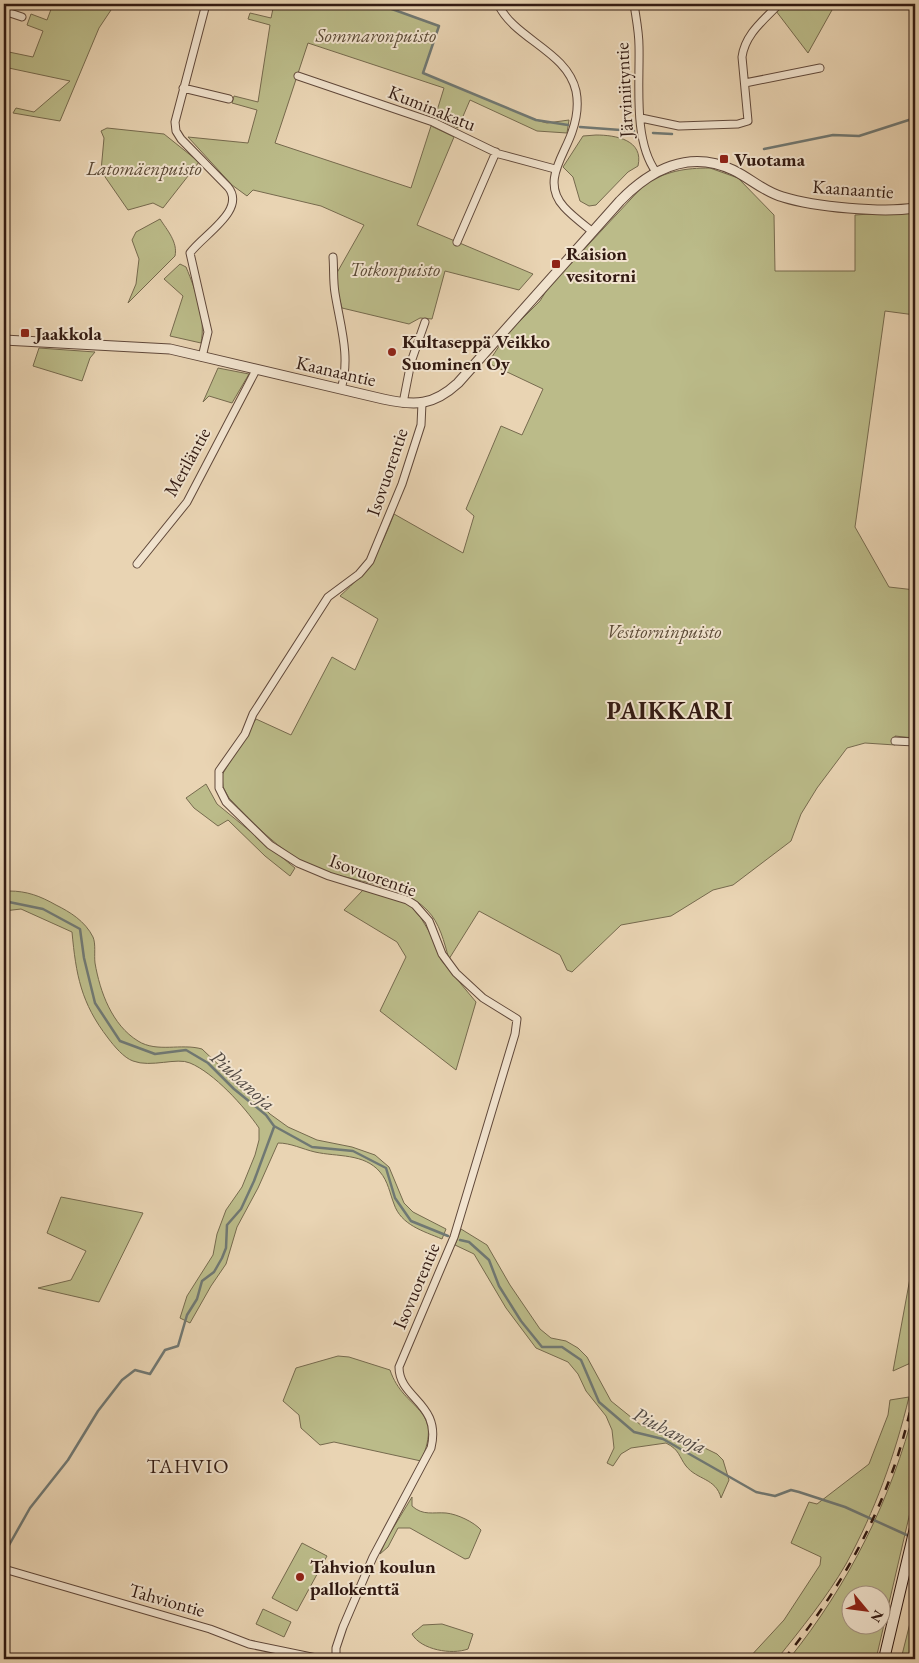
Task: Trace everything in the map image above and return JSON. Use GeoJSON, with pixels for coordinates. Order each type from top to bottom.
{"type":"FeatureCollection","features":[{"type":"Feature","properties":{"kind":"main road"},"geometry":{"type":"LineString","coordinates":[[884,1659],[915,1528]]}},
{"type":"Feature","properties":{"kind":"street"},"geometry":{"type":"LineString","coordinates":[[202,357],[208,332],[190,253],[232,208],[234,194],[176,131],[175,122],[183,88],[206,4]]}},
{"type":"Feature","properties":{"kind":"street"},"geometry":{"type":"LineString","coordinates":[[498,4],[507,17],[562,66],[572,78],[578,109],[572,134],[555,169],[554,186],[562,206],[593,232]]}},
{"type":"Feature","properties":{"kind":"street","name":"Järviniityntie"},"geometry":{"type":"LineString","coordinates":[[634,4],[639,43],[643,144],[650,164],[656,172]]}},
{"type":"Feature","properties":{"kind":"street"},"geometry":{"type":"LineString","coordinates":[[641,118],[678,126],[748,122],[742,57],[743,47],[749,36],[779,4]]}},
{"type":"Feature","properties":{"kind":"street"},"geometry":{"type":"LineString","coordinates":[[4,11],[22,17]]}},
{"type":"Feature","properties":{"kind":"street"},"geometry":{"type":"LineString","coordinates":[[745,83],[820,68]]}},
{"type":"Feature","properties":{"kind":"street","name":"Kuminakatu"},"geometry":{"type":"LineString","coordinates":[[298,76],[433,122],[496,152],[555,169]]}},
{"type":"Feature","properties":{"kind":"street"},"geometry":{"type":"LineString","coordinates":[[183,88],[229,99]]}},
{"type":"Feature","properties":{"kind":"street"},"geometry":{"type":"LineString","coordinates":[[458,242],[496,152]]}},
{"type":"Feature","properties":{"kind":"street","name":"Kaanaantie"},"geometry":{"type":"LineString","coordinates":[[4,340],[144,346],[202,357],[403,403],[422,403],[439,398],[458,383],[632,189],[656,172],[681,164],[721,165],[763,188],[797,201],[850,207],[915,208]]}},
{"type":"Feature","properties":{"kind":"street"},"geometry":{"type":"LineString","coordinates":[[333,257],[335,292],[342,331],[346,372],[341,389]]}},
{"type":"Feature","properties":{"kind":"street"},"geometry":{"type":"LineString","coordinates":[[403,403],[411,362],[425,322]]}},
{"type":"Feature","properties":{"kind":"street","name":"Meriläntie"},"geometry":{"type":"LineString","coordinates":[[137,564],[186,502],[256,370]]}},
{"type":"Feature","properties":{"kind":"street","name":"Isovuorentie"},"geometry":{"type":"LineString","coordinates":[[336,1659],[336,1648],[343,1627],[373,1557],[431,1448],[434,1436],[433,1425],[429,1415],[399,1375],[399,1366],[454,1237],[515,1034],[517,1018],[484,998],[456,973],[442,954],[430,921],[415,905],[407,900],[311,870],[283,854],[226,802],[217,779],[219,770],[245,734],[253,714],[328,597],[359,574],[370,562],[402,484],[420,425],[422,403]]}},
{"type":"Feature","properties":{"kind":"street"},"geometry":{"type":"LineString","coordinates":[[894,741],[915,742]]}},
{"type":"Feature","properties":{"kind":"street","name":"Tahviontie"},"geometry":{"type":"LineString","coordinates":[[4,1569],[210,1629],[249,1644],[321,1659]]}},
{"type":"Feature","properties":{"kind":"green space"},"geometry":{"type":"Polygon","coordinates":[[[53,4],[115,4],[99,28],[60,121],[13,113],[16,108],[34,112],[70,81],[4,67],[4,51],[33,57],[43,31],[27,25],[31,14],[47,20],[53,4]]]}},
{"type":"Feature","properties":{"kind":"green space"},"geometry":{"type":"Polygon","coordinates":[[[274,4],[378,4],[439,26],[423,73],[536,120],[547,123],[569,120],[567,133],[537,131],[470,100],[458,128],[435,117],[444,88],[308,43],[275,143],[411,188],[431,126],[454,137],[417,225],[533,274],[519,290],[445,271],[432,319],[420,318],[409,324],[342,308],[334,278],[364,225],[321,206],[253,190],[247,196],[232,185],[188,137],[248,143],[257,110],[232,103],[234,96],[258,102],[270,25],[248,19],[250,13],[271,18],[274,4]]]}},
{"type":"Feature","properties":{"kind":"green space"},"geometry":{"type":"Polygon","coordinates":[[[782,4],[838,4],[832,10],[808,53],[776,11],[782,4]]]}},
{"type":"Feature","properties":{"kind":"green space","name":"Latomäenpuisto"},"geometry":{"type":"Polygon","coordinates":[[[107,128],[164,134],[199,162],[163,208],[153,203],[128,210],[101,171],[104,138],[101,131],[107,128]]]}},
{"type":"Feature","properties":{"kind":"green space"},"geometry":{"type":"Polygon","coordinates":[[[583,136],[612,136],[627,141],[637,150],[639,157],[638,166],[628,172],[596,205],[589,206],[580,201],[573,177],[563,167],[583,136]]]}},
{"type":"Feature","properties":{"kind":"green space","name":"Vesitorninpuisto"},"geometry":{"type":"Polygon","coordinates":[[[710,168],[738,178],[774,215],[775,271],[855,271],[855,215],[915,211],[915,315],[885,311],[855,527],[889,587],[915,590],[914,738],[895,736],[895,745],[865,743],[847,748],[817,788],[801,814],[791,841],[733,885],[713,890],[671,916],[621,925],[572,972],[567,970],[560,955],[479,911],[449,959],[435,921],[427,910],[416,901],[387,888],[311,866],[288,853],[267,836],[229,798],[223,787],[222,775],[256,719],[291,735],[332,657],[355,670],[378,619],[340,596],[351,586],[373,559],[384,539],[394,514],[463,553],[474,516],[466,509],[501,426],[522,435],[543,389],[488,363],[507,334],[540,301],[548,288],[644,185],[660,176],[676,171],[710,168]]]}},
{"type":"Feature","properties":{"kind":"green space"},"geometry":{"type":"Polygon","coordinates":[[[160,219],[173,241],[176,251],[175,256],[128,303],[136,284],[139,259],[132,240],[136,232],[160,219]]]}},
{"type":"Feature","properties":{"kind":"green space"},"geometry":{"type":"Polygon","coordinates":[[[180,264],[186,267],[199,305],[202,324],[201,343],[170,336],[183,296],[164,279],[180,264]]]}},
{"type":"Feature","properties":{"kind":"green space"},"geometry":{"type":"Polygon","coordinates":[[[39,348],[95,352],[90,358],[82,381],[33,366],[39,348]]]}},
{"type":"Feature","properties":{"kind":"green space"},"geometry":{"type":"Polygon","coordinates":[[[218,368],[249,374],[232,403],[209,396],[203,402],[218,368]]]}},
{"type":"Feature","properties":{"kind":"green space"},"geometry":{"type":"Polygon","coordinates":[[[206,784],[217,804],[295,868],[290,876],[265,856],[228,820],[218,826],[194,808],[186,798],[206,784]]]}},
{"type":"Feature","properties":{"kind":"green space"},"geometry":{"type":"Polygon","coordinates":[[[363,890],[409,904],[421,918],[433,938],[441,960],[476,1002],[456,1070],[380,1011],[406,957],[397,942],[344,910],[363,890]]]}},
{"type":"Feature","properties":{"kind":"green space"},"geometry":{"type":"Polygon","coordinates":[[[9,891],[28,893],[44,899],[72,914],[86,926],[94,940],[95,963],[104,996],[114,1017],[129,1034],[145,1045],[202,1049],[270,1114],[288,1127],[317,1140],[352,1147],[375,1155],[389,1167],[404,1203],[413,1212],[446,1229],[442,1239],[420,1230],[402,1217],[397,1211],[387,1183],[374,1166],[350,1157],[315,1152],[278,1143],[258,1188],[237,1227],[226,1264],[190,1323],[180,1318],[187,1296],[213,1255],[217,1234],[226,1210],[242,1187],[255,1155],[259,1140],[259,1128],[228,1091],[209,1074],[190,1063],[178,1061],[140,1063],[126,1057],[119,1051],[99,1025],[81,988],[72,932],[21,909],[4,911],[4,893],[9,891]]]}},
{"type":"Feature","properties":{"kind":"green space"},"geometry":{"type":"Polygon","coordinates":[[[61,1197],[143,1213],[99,1302],[38,1288],[71,1280],[86,1251],[47,1233],[61,1197]]]}},
{"type":"Feature","properties":{"kind":"green space"},"geometry":{"type":"Polygon","coordinates":[[[461,1229],[487,1245],[510,1285],[540,1329],[551,1338],[566,1341],[578,1348],[587,1357],[611,1401],[642,1426],[676,1434],[717,1454],[723,1460],[729,1480],[721,1498],[719,1491],[711,1483],[690,1471],[677,1451],[666,1443],[631,1448],[621,1454],[613,1466],[607,1463],[614,1448],[612,1430],[606,1416],[586,1391],[578,1374],[568,1362],[536,1348],[506,1308],[474,1254],[455,1245],[461,1229]]]}},
{"type":"Feature","properties":{"kind":"green space"},"geometry":{"type":"Polygon","coordinates":[[[915,1251],[915,1361],[893,1371],[915,1251]]]}},
{"type":"Feature","properties":{"kind":"green space"},"geometry":{"type":"Polygon","coordinates":[[[338,1356],[349,1357],[390,1370],[396,1384],[425,1419],[428,1429],[427,1443],[421,1461],[334,1442],[320,1445],[301,1428],[299,1415],[283,1401],[296,1368],[338,1356]]]}},
{"type":"Feature","properties":{"kind":"green space"},"geometry":{"type":"Polygon","coordinates":[[[909,1397],[891,1461],[875,1503],[839,1576],[777,1659],[748,1659],[784,1620],[820,1565],[821,1557],[791,1543],[809,1502],[817,1504],[869,1464],[888,1415],[890,1400],[909,1397]]]}},
{"type":"Feature","properties":{"kind":"green space"},"geometry":{"type":"Polygon","coordinates":[[[915,1407],[915,1491],[892,1590],[892,1586],[842,1586],[842,1636],[881,1636],[876,1659],[789,1659],[831,1601],[849,1571],[866,1540],[894,1475],[915,1407]]]}},
{"type":"Feature","properties":{"kind":"green space"},"geometry":{"type":"Polygon","coordinates":[[[412,1497],[412,1506],[420,1511],[455,1515],[470,1521],[481,1530],[469,1558],[465,1559],[410,1528],[398,1528],[388,1547],[380,1554],[387,1538],[412,1497]]]}},
{"type":"Feature","properties":{"kind":"green space","name":"Tahvion koulun pallokenttä"},"geometry":{"type":"Polygon","coordinates":[[[302,1543],[327,1556],[297,1611],[272,1598],[302,1543]]]}},
{"type":"Feature","properties":{"kind":"green space"},"geometry":{"type":"Polygon","coordinates":[[[915,1603],[915,1659],[901,1659],[915,1603]]]}},
{"type":"Feature","properties":{"kind":"green space"},"geometry":{"type":"Polygon","coordinates":[[[263,1609],[291,1622],[284,1637],[256,1624],[263,1609]]]}},
{"type":"Feature","properties":{"kind":"green space"},"geometry":{"type":"Polygon","coordinates":[[[442,1624],[473,1634],[468,1649],[461,1651],[437,1650],[422,1644],[412,1634],[423,1625],[442,1624]]]}},
{"type":"Feature","properties":{"kind":"waterway"},"geometry":{"type":"LineString","coordinates":[[378,4],[439,26],[423,73],[536,120],[568,125]]}},
{"type":"Feature","properties":{"kind":"waterway"},"geometry":{"type":"LineString","coordinates":[[764,149],[833,135],[859,136],[915,118]]}},
{"type":"Feature","properties":{"kind":"waterway"},"geometry":{"type":"LineString","coordinates":[[580,127],[634,131]]}},
{"type":"Feature","properties":{"kind":"waterway"},"geometry":{"type":"LineString","coordinates":[[653,133],[672,134]]}},
{"type":"Feature","properties":{"kind":"waterway","name":"Piuhanoja"},"geometry":{"type":"LineString","coordinates":[[4,901],[43,909],[80,929],[84,958],[95,1003],[120,1041],[155,1054],[186,1050],[208,1063],[234,1089],[266,1115],[274,1126],[312,1147],[353,1151],[386,1168],[395,1198],[411,1221],[448,1236]]}},
{"type":"Feature","properties":{"kind":"waterway"},"geometry":{"type":"LineString","coordinates":[[4,1554],[30,1508],[68,1460],[98,1411],[122,1380],[135,1370],[150,1374],[165,1350],[178,1346],[187,1315],[197,1299],[202,1281],[214,1272],[222,1258],[226,1248],[227,1225],[241,1209],[254,1181],[274,1127]]}},
{"type":"Feature","properties":{"kind":"waterway","name":"Piuhanoja"},"geometry":{"type":"LineString","coordinates":[[460,1240],[469,1242],[489,1260],[499,1286],[521,1321],[542,1347],[562,1347],[581,1360],[599,1402],[634,1432],[663,1439],[756,1492],[775,1496],[791,1490],[799,1492],[845,1507],[909,1536]]}},
{"type":"Feature","properties":{"kind":"railway"},"geometry":{"type":"LineString","coordinates":[[784,1659],[830,1597],[868,1530],[896,1460],[915,1386]]}},
{"type":"Feature","properties":{"kind":"place","name":"Vuotama"},"geometry":{"type":"Point","coordinates":[724,159]}},
{"type":"Feature","properties":{"kind":"place","name":"Raision vesitorni"},"geometry":{"type":"Point","coordinates":[556,264]}},
{"type":"Feature","properties":{"kind":"place","name":"Jaakkola"},"geometry":{"type":"Point","coordinates":[25,333]}},
{"type":"Feature","properties":{"kind":"place","name":"Kultaseppä Veikko Suominen Oy"},"geometry":{"type":"Point","coordinates":[392,352]}},
{"type":"Feature","properties":{"kind":"place","name":"Tahvion koulun pallokenttä"},"geometry":{"type":"Point","coordinates":[300,1577]}},
{"type":"Feature","properties":{"kind":"district","name":"PAIKKARI"},"geometry":{"type":"Point","coordinates":[670,710]}},
{"type":"Feature","properties":{"kind":"district","name":"TAHVIO"},"geometry":{"type":"Point","coordinates":[188,1466]}},
{"type":"Feature","properties":{"kind":"park label","name":"Sommaronpuisto"},"geometry":{"type":"Point","coordinates":[376,35]}},
{"type":"Feature","properties":{"kind":"park label","name":"Totkonpuisto"},"geometry":{"type":"Point","coordinates":[395,269]}}]}
